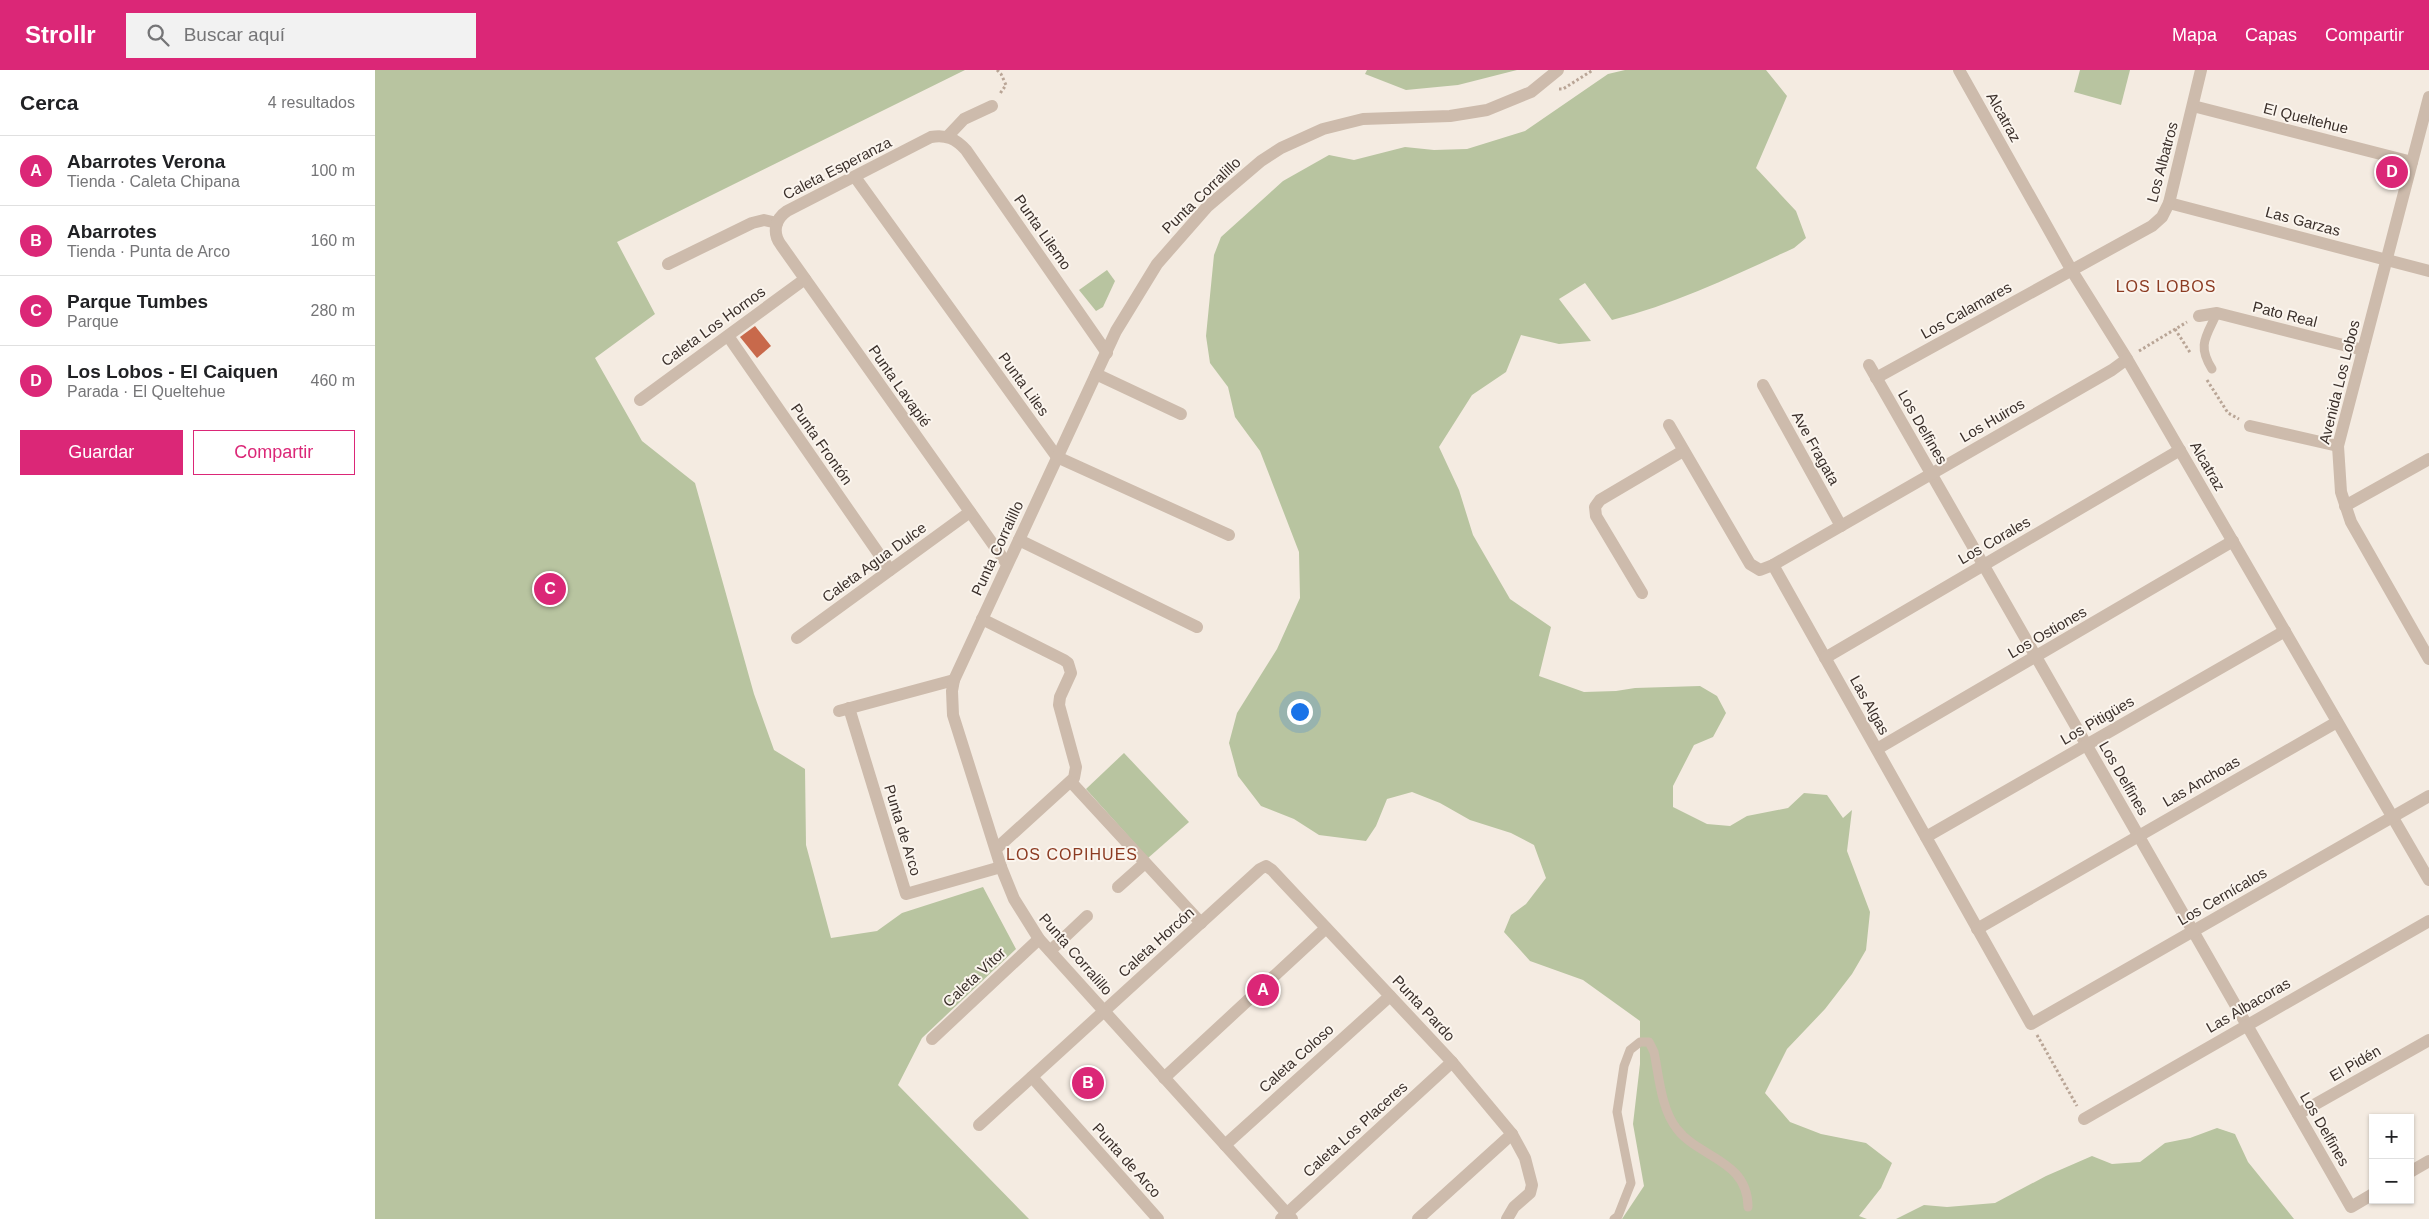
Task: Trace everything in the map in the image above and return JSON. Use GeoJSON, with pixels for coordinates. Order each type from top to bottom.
{"type":"FeatureCollection","features":[{"type":"Feature","properties":{"kind":"street","name":"Punta Corralillo"},"geometry":{"type":"LineString","coordinates":[[1286,1217],[1225,1145],[1039,939],[1014,899],[1001,866],[953,715],[951,697],[954,680],[1096,374],[1144,284],[1181,234],[1247,172],[1281,148],[1323,129],[1363,119],[1450,116],[1487,110],[1531,92],[1559,70]]}},
{"type":"Feature","properties":{"kind":"street","name":"Alcatraz"},"geometry":{"type":"LineString","coordinates":[[1959,70],[2072,271],[2127,358],[2429,880]]}},
{"type":"Feature","properties":{"kind":"street","name":"Los Albatros"},"geometry":{"type":"LineString","coordinates":[[2072,271],[2152,226],[2162,217],[2169,203],[2201,70]]}},
{"type":"Feature","properties":{"kind":"street","name":"Avenida Los Lobos"},"geometry":{"type":"LineString","coordinates":[[2429,97],[2339,446],[2339,480],[2345,506],[2359,539],[2429,659]]}},
{"type":"Feature","properties":{"kind":"street"},"geometry":{"type":"LineString","coordinates":[[947,137],[964,119],[991,106]]}},
{"type":"Feature","properties":{"kind":"street","name":"El Queltehue"},"geometry":{"type":"LineString","coordinates":[[2193,106],[2412,162]]}},
{"type":"Feature","properties":{"kind":"street","name":"Punta Lilemo"},"geometry":{"type":"LineString","coordinates":[[947,137],[958,142],[966,150],[1107,353]]}},
{"type":"Feature","properties":{"kind":"street","name":"Caleta Esperanza"},"geometry":{"type":"LineString","coordinates":[[668,264],[752,223],[764,220],[777,223],[787,211],[855,176],[931,138],[947,137]]}},
{"type":"Feature","properties":{"kind":"street","name":"Punta Liles"},"geometry":{"type":"LineString","coordinates":[[855,176],[1057,457],[1229,536]]}},
{"type":"Feature","properties":{"kind":"street","name":"Las Garzas"},"geometry":{"type":"LineString","coordinates":[[2169,203],[2429,271]]}},
{"type":"Feature","properties":{"kind":"street","name":"Punta Lavapié"},"geometry":{"type":"LineString","coordinates":[[777,223],[775,231],[778,241],[1007,564]]}},
{"type":"Feature","properties":{"kind":"street","name":"Los Calamares"},"geometry":{"type":"LineString","coordinates":[[1876,378],[2072,271]]}},
{"type":"Feature","properties":{"kind":"street","name":"Caleta Los Hornos"},"geometry":{"type":"LineString","coordinates":[[641,400],[805,279]]}},
{"type":"Feature","properties":{"kind":"street","name":"Pato Real"},"geometry":{"type":"LineString","coordinates":[[2199,316],[2217,313],[2363,350]]}},
{"type":"Feature","properties":{"kind":"street","name":"Punta Frontón"},"geometry":{"type":"LineString","coordinates":[[728,336],[890,570]]}},
{"type":"Feature","properties":{"kind":"street","name":"Los Huiros"},"geometry":{"type":"LineString","coordinates":[[1773,565],[2112,370],[2127,358]]}},
{"type":"Feature","properties":{"kind":"street","name":"Los Delfines"},"geometry":{"type":"LineString","coordinates":[[1869,365],[2351,1207],[2369,1196]]}},
{"type":"Feature","properties":{"kind":"street"},"geometry":{"type":"LineString","coordinates":[[1096,374],[1181,414]]}},
{"type":"Feature","properties":{"kind":"street","name":"Ave Fragata"},"geometry":{"type":"LineString","coordinates":[[1763,385],[1841,526]]}},
{"type":"Feature","properties":{"kind":"street"},"geometry":{"type":"LineString","coordinates":[[1669,425],[1750,564],[1760,570],[1773,565]]}},
{"type":"Feature","properties":{"kind":"street"},"geometry":{"type":"LineString","coordinates":[[2250,426],[2339,446]]}},
{"type":"Feature","properties":{"kind":"street","name":"Los Corales"},"geometry":{"type":"LineString","coordinates":[[1825,658],[2180,450]]}},
{"type":"Feature","properties":{"kind":"street"},"geometry":{"type":"LineString","coordinates":[[1642,593],[1596,516],[1595,507],[1600,500],[1683,451]]}},
{"type":"Feature","properties":{"kind":"street"},"geometry":{"type":"LineString","coordinates":[[2345,506],[2429,459]]}},
{"type":"Feature","properties":{"kind":"street","name":"Caleta Agua Dulce"},"geometry":{"type":"LineString","coordinates":[[797,638],[970,512]]}},
{"type":"Feature","properties":{"kind":"street"},"geometry":{"type":"LineString","coordinates":[[1019,540],[1197,627]]}},
{"type":"Feature","properties":{"kind":"street","name":"Los Ostiones"},"geometry":{"type":"LineString","coordinates":[[1877,750],[2233,542]]}},
{"type":"Feature","properties":{"kind":"street","name":"Las Algas"},"geometry":{"type":"LineString","coordinates":[[1773,565],[2031,1024]]}},
{"type":"Feature","properties":{"kind":"street"},"geometry":{"type":"LineString","coordinates":[[982,619],[1064,660],[1071,668],[1071,673],[1060,697],[1059,705],[1076,767],[1071,782],[996,849]]}},
{"type":"Feature","properties":{"kind":"street","name":"Los Pitigües"},"geometry":{"type":"LineString","coordinates":[[1926,838],[2285,631]]}},
{"type":"Feature","properties":{"kind":"street","name":"Punta de Arco"},"geometry":{"type":"LineString","coordinates":[[954,680],[844,710],[906,894],[1001,866]]}},
{"type":"Feature","properties":{"kind":"street","name":"Las Anchoas"},"geometry":{"type":"LineString","coordinates":[[1977,929],[2337,722]]}},
{"type":"Feature","properties":{"kind":"street"},"geometry":{"type":"LineString","coordinates":[[1071,782],[1201,923]]}},
{"type":"Feature","properties":{"kind":"street","name":"Los Cernícalos"},"geometry":{"type":"LineString","coordinates":[[2031,1024],[2429,796]]}},
{"type":"Feature","properties":{"kind":"street"},"geometry":{"type":"LineString","coordinates":[[1118,887],[1145,862]]}},
{"type":"Feature","properties":{"kind":"street","name":"Caleta Horcón"},"geometry":{"type":"LineString","coordinates":[[979,1125],[1260,869],[1266,866]]}},
{"type":"Feature","properties":{"kind":"street","name":"Punta Pardo"},"geometry":{"type":"LineString","coordinates":[[1266,866],[1272,870],[1452,1062],[1512,1134],[1525,1158],[1532,1182],[1531,1189],[1514,1207],[1507,1219]]}},
{"type":"Feature","properties":{"kind":"street"},"geometry":{"type":"LineString","coordinates":[[1050,951],[1087,916]]}},
{"type":"Feature","properties":{"kind":"street","name":"Las Albacoras"},"geometry":{"type":"LineString","coordinates":[[2084,1118],[2429,921]]}},
{"type":"Feature","properties":{"kind":"street"},"geometry":{"type":"LineString","coordinates":[[1165,1078],[1327,928]]}},
{"type":"Feature","properties":{"kind":"street","name":"Caleta Vítor"},"geometry":{"type":"LineString","coordinates":[[932,1039],[1039,939]]}},
{"type":"Feature","properties":{"kind":"street","name":"Caleta Coloso"},"geometry":{"type":"LineString","coordinates":[[1225,1145],[1389,996]]}},
{"type":"Feature","properties":{"kind":"street","name":"El Pidén"},"geometry":{"type":"LineString","coordinates":[[2298,1114],[2429,1040]]}},
{"type":"Feature","properties":{"kind":"street","name":"Caleta Los Placeres"},"geometry":{"type":"LineString","coordinates":[[1286,1217],[1452,1062]]}},
{"type":"Feature","properties":{"kind":"street","name":"Punta de Arco"},"geometry":{"type":"LineString","coordinates":[[1031,1077],[1158,1219]]}},
{"type":"Feature","properties":{"kind":"street"},"geometry":{"type":"LineString","coordinates":[[1418,1219],[1512,1134]]}},
{"type":"Feature","properties":{"kind":"street"},"geometry":{"type":"LineString","coordinates":[[2414,1170],[2429,1161]]}},
{"type":"Feature","properties":{"kind":"lane"},"geometry":{"type":"LineString","coordinates":[[2212,369],[2203,352],[2204,340],[2217,313]]}},
{"type":"Feature","properties":{"kind":"lane"},"geometry":{"type":"LineString","coordinates":[[1614,1219],[1618,1216],[1631,1183],[1617,1112],[1624,1066],[1630,1050],[1640,1042],[1649,1042],[1654,1052],[1669,1118],[1678,1131],[1700,1148],[1727,1164],[1742,1182],[1748,1207]]}},
{"type":"Feature","properties":{"kind":"path"},"geometry":{"type":"LineString","coordinates":[[991,106],[1006,85],[997,70]]}},
{"type":"Feature","properties":{"kind":"path"},"geometry":{"type":"LineString","coordinates":[[2127,358],[2199,316]]}},
{"type":"Feature","properties":{"kind":"path"},"geometry":{"type":"LineString","coordinates":[[2031,1024],[2084,1118]]}},
{"type":"Feature","properties":{"kind":"green space"},"geometry":{"type":"Polygon","coordinates":[[[375,70],[965,70],[617,242],[655,314],[595,358],[642,441],[695,483],[754,694],[774,750],[805,769],[806,845],[831,938],[877,931],[902,913],[983,887],[1016,949],[922,1038],[898,1085],[1029,1219],[375,1219],[375,70]]]}},
{"type":"Feature","properties":{"kind":"green space"},"geometry":{"type":"Polygon","coordinates":[[[1367,70],[1517,70],[1458,85],[1406,90],[1365,74],[1367,70]]]}},
{"type":"Feature","properties":{"kind":"green space"},"geometry":{"type":"Polygon","coordinates":[[[1625,70],[1766,70],[1787,96],[1756,168],[1796,211],[1806,238],[1794,248],[1705,288],[1659,306],[1612,320],[1585,283],[1559,299],[1591,341],[1559,344],[1521,335],[1506,372],[1472,395],[1439,447],[1459,490],[1473,535],[1510,599],[1551,627],[1539,676],[1584,692],[1700,686],[1717,696],[1726,713],[1713,737],[1694,745],[1673,786],[1673,807],[1707,824],[1730,826],[1747,816],[1788,808],[1804,793],[1827,795],[1843,818],[1852,810],[1847,851],[1870,912],[1866,950],[1852,974],[1825,1009],[1787,1049],[1765,1093],[1790,1122],[1821,1134],[1866,1143],[1892,1163],[1881,1188],[1859,1216],[1867,1219],[1622,1219],[1644,1186],[1633,1124],[1640,1064],[1640,1021],[1583,980],[1530,961],[1504,932],[1511,915],[1526,904],[1546,878],[1534,845],[1511,833],[1470,820],[1440,803],[1412,792],[1387,799],[1376,826],[1366,841],[1319,835],[1294,819],[1261,806],[1238,776],[1229,743],[1237,713],[1277,649],[1300,598],[1299,552],[1260,451],[1235,417],[1228,387],[1210,363],[1206,336],[1214,255],[1221,237],[1283,181],[1329,155],[1354,160],[1405,147],[1434,150],[1467,149],[1525,131],[1608,74],[1625,70]]]}},
{"type":"Feature","properties":{"kind":"green space"},"geometry":{"type":"Polygon","coordinates":[[[2080,70],[2130,70],[2121,105],[2074,92],[2080,70]]]}},
{"type":"Feature","properties":{"kind":"green space"},"geometry":{"type":"Polygon","coordinates":[[[1107,270],[1115,281],[1103,307],[1096,311],[1079,290],[1107,270]]]}},
{"type":"Feature","properties":{"kind":"green space"},"geometry":{"type":"Polygon","coordinates":[[[1124,753],[1189,822],[1148,858],[1086,789],[1124,753]]]}},
{"type":"Feature","properties":{"kind":"green space"},"geometry":{"type":"Polygon","coordinates":[[[2217,1128],[2235,1134],[2248,1162],[2294,1219],[1896,1219],[1924,1205],[1947,1207],[1995,1203],[2046,1176],[2092,1156],[2112,1164],[2140,1162],[2165,1143],[2190,1138],[2217,1128]]]}},
{"type":"Feature","properties":{"kind":"building"},"geometry":{"type":"Polygon","coordinates":[[[755,326],[771,346],[757,358],[740,337],[755,326]]]}},
{"type":"Feature","properties":{"kind":"place","name":"Los Lobos - El Caiquen"},"geometry":{"type":"Point","coordinates":[2392,172]}},
{"type":"Feature","properties":{"kind":"place","name":"Parque Tumbes"},"geometry":{"type":"Point","coordinates":[550,589]}},
{"type":"Feature","properties":{"kind":"place","name":"Abarrotes Verona"},"geometry":{"type":"Point","coordinates":[1263,990]}},
{"type":"Feature","properties":{"kind":"place","name":"Abarrotes"},"geometry":{"type":"Point","coordinates":[1088,1083]}},
{"type":"Feature","properties":{"kind":"district","name":"LOS LOBOS"},"geometry":{"type":"Point","coordinates":[2166,286]}},
{"type":"Feature","properties":{"kind":"district","name":"LOS COPIHUES"},"geometry":{"type":"Point","coordinates":[1072,854]}}]}
